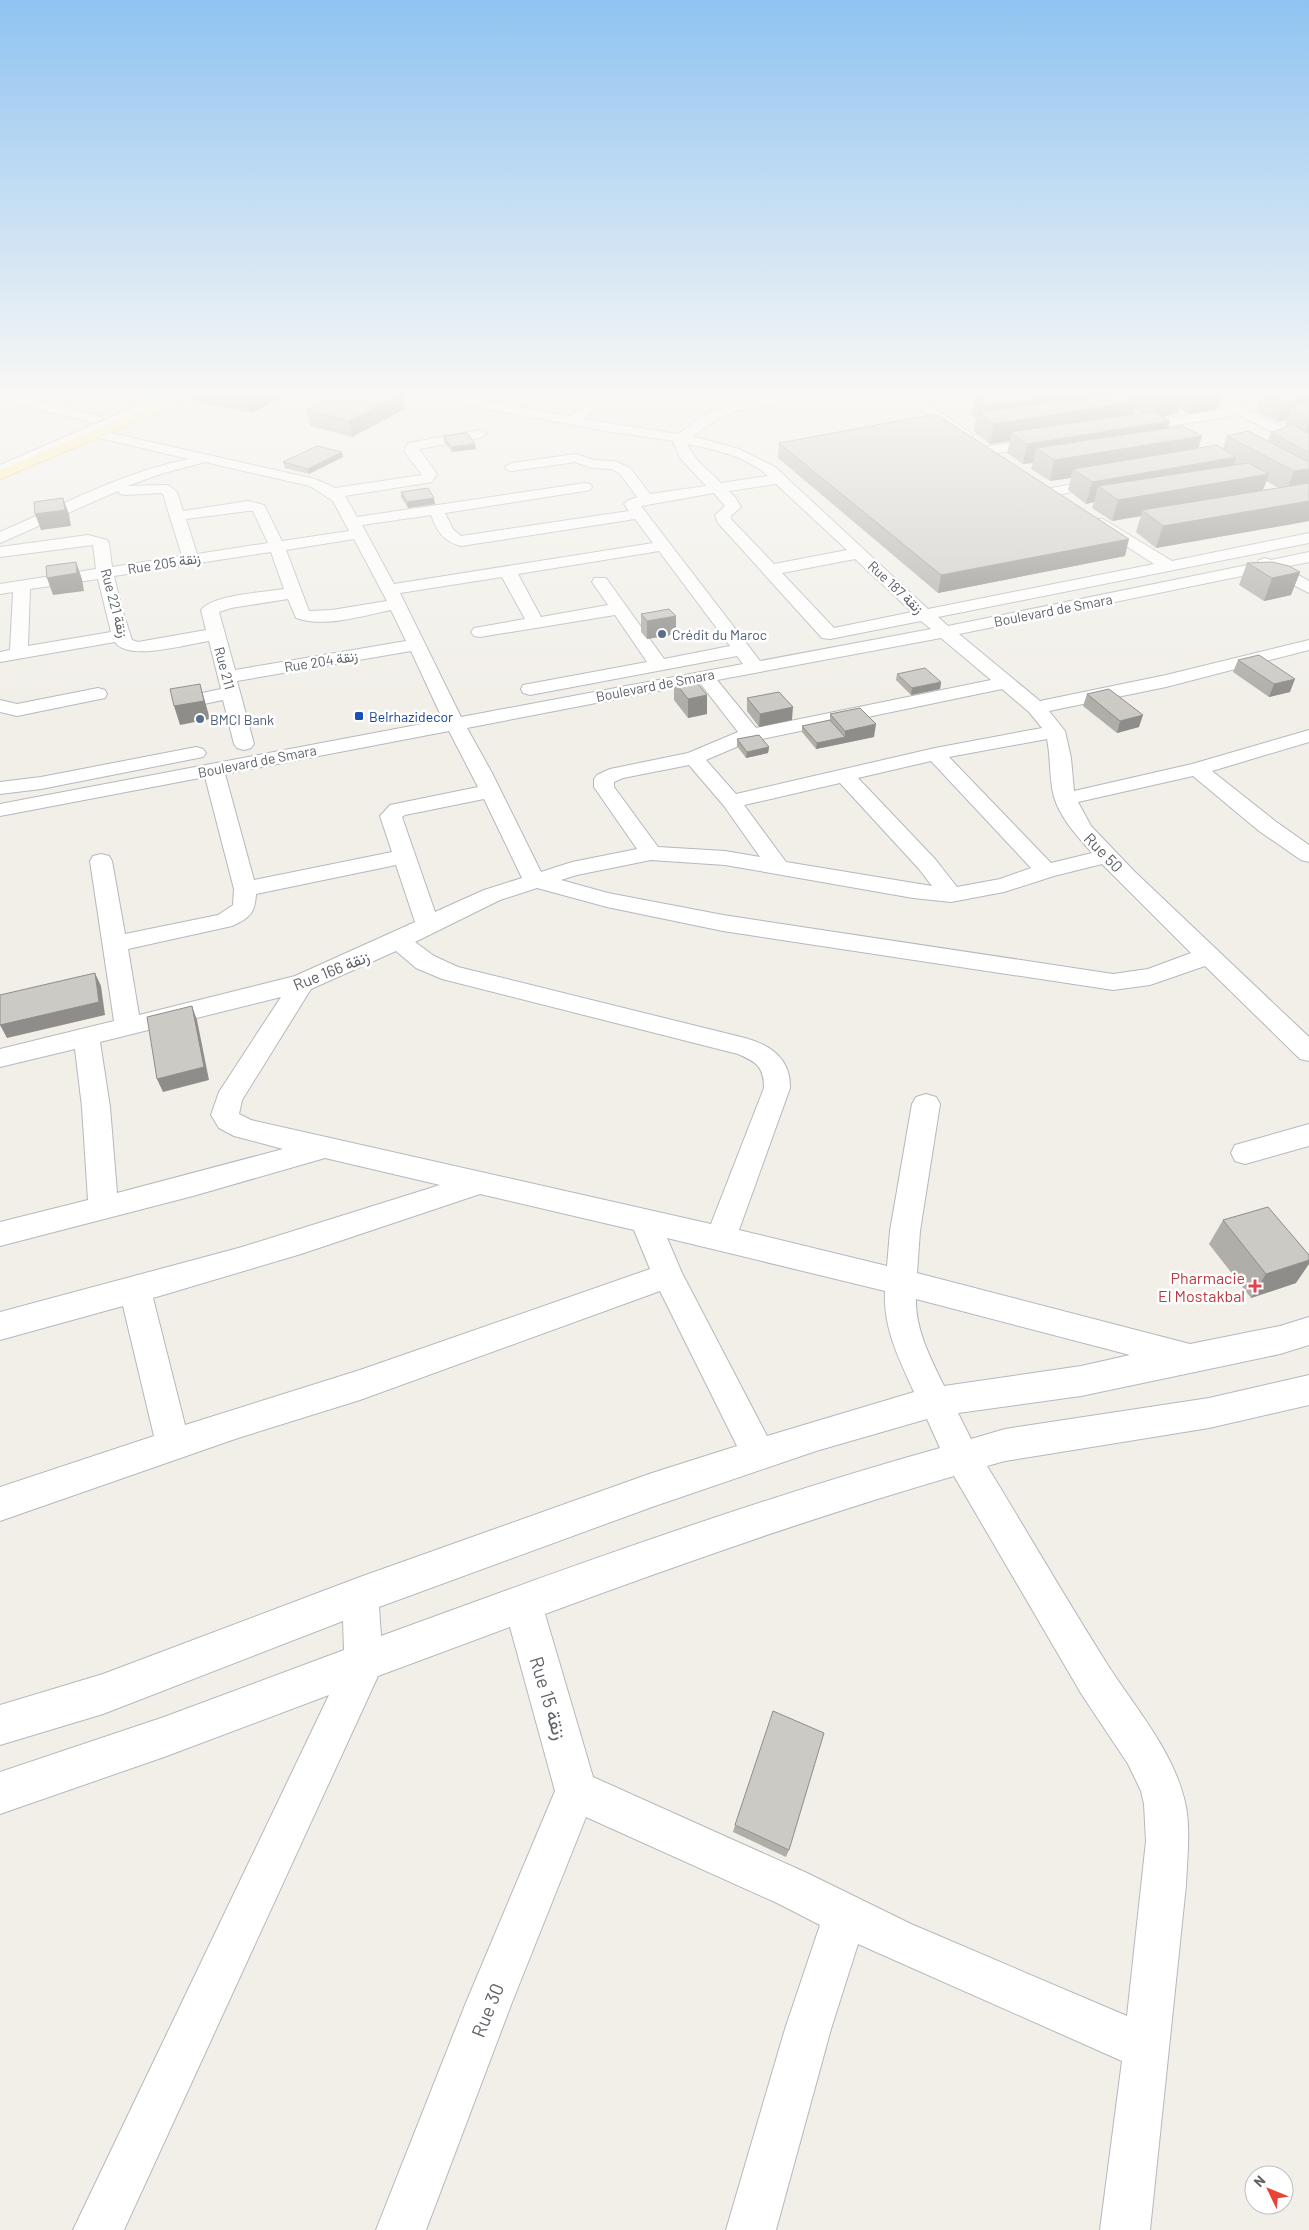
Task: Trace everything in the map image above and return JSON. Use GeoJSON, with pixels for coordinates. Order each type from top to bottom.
{"type":"FeatureCollection","features":[{"type":"Feature","properties":{"kind":"street"},"geometry":{"type":"LineString","coordinates":[[0,538],[96,494]]}},
{"type":"Feature","properties":{"kind":"street"},"geometry":{"type":"LineString","coordinates":[[171,494],[190,559]]}},
{"type":"Feature","properties":{"kind":"street"},"geometry":{"type":"LineString","coordinates":[[334,494],[342,503],[393,597],[534,880],[599,898],[723,923],[1113,982],[1134,982],[1149,978],[1208,955]]}},
{"type":"Feature","properties":{"kind":"street","name":"Rue 205 زنقة"},"geometry":{"type":"LineString","coordinates":[[0,589],[277,546],[497,494]]}},
{"type":"Feature","properties":{"kind":"street"},"geometry":{"type":"LineString","coordinates":[[635,494],[662,546],[755,667]]}},
{"type":"Feature","properties":{"kind":"street"},"geometry":{"type":"LineString","coordinates":[[436,510],[448,534],[455,540],[461,541],[694,494]]}},
{"type":"Feature","properties":{"kind":"street"},"geometry":{"type":"LineString","coordinates":[[724,494],[733,506],[723,515],[723,520],[830,634]]}},
{"type":"Feature","properties":{"kind":"street","name":"Rue 187 زنقة"},"geometry":{"type":"LineString","coordinates":[[795,494],[943,632]]}},
{"type":"Feature","properties":{"kind":"street"},"geometry":{"type":"LineString","coordinates":[[1055,494],[1068,502]]}},
{"type":"Feature","properties":{"kind":"street"},"geometry":{"type":"LineString","coordinates":[[178,516],[257,506],[261,510],[277,546],[302,614],[310,617],[508,572],[662,546]]}},
{"type":"Feature","properties":{"kind":"street"},"geometry":{"type":"LineString","coordinates":[[1084,513],[1169,566]]}},
{"type":"Feature","properties":{"kind":"street"},"geometry":{"type":"LineString","coordinates":[[0,525],[18,529]]}},
{"type":"Feature","properties":{"kind":"street"},"geometry":{"type":"LineString","coordinates":[[1109,529],[1128,526]]}},
{"type":"Feature","properties":{"kind":"street","name":"Boulevard de Smara"},"geometry":{"type":"LineString","coordinates":[[810,638],[1309,538]]}},
{"type":"Feature","properties":{"kind":"street","name":"Rue 221 زنقة"},"geometry":{"type":"LineString","coordinates":[[0,552],[95,540],[101,543],[105,573],[124,642],[138,647],[216,634]]}},
{"type":"Feature","properties":{"kind":"street"},"geometry":{"type":"LineString","coordinates":[[1244,550],[1309,588]]}},
{"type":"Feature","properties":{"kind":"street"},"geometry":{"type":"LineString","coordinates":[[769,570],[859,553]]}},
{"type":"Feature","properties":{"kind":"street","name":"Boulevard de Smara"},"geometry":{"type":"LineString","coordinates":[[0,788],[218,756],[450,714],[755,667],[943,632],[1309,557]]}},
{"type":"Feature","properties":{"kind":"street"},"geometry":{"type":"LineString","coordinates":[[508,572],[536,623]]}},
{"type":"Feature","properties":{"kind":"street"},"geometry":{"type":"LineString","coordinates":[[600,582],[659,665]]}},
{"type":"Feature","properties":{"kind":"street"},"geometry":{"type":"LineString","coordinates":[[19,654],[22,586]]}},
{"type":"Feature","properties":{"kind":"street","name":"Rue 211"},"geometry":{"type":"LineString","coordinates":[[244,744],[210,610],[227,603],[294,594]]}},
{"type":"Feature","properties":{"kind":"street"},"geometry":{"type":"LineString","coordinates":[[480,632],[618,609]]}},
{"type":"Feature","properties":{"kind":"street","name":"Rue 50"},"geometry":{"type":"LineString","coordinates":[[943,632],[1036,708],[1055,730],[1061,758],[1061,778],[1065,799],[1082,829],[1106,856],[1309,1052]]}},
{"type":"Feature","properties":{"kind":"street"},"geometry":{"type":"LineString","coordinates":[[0,657],[122,635]]}},
{"type":"Feature","properties":{"kind":"street","name":"Rue 204 زنقة"},"geometry":{"type":"LineString","coordinates":[[190,701],[229,685],[416,645]]}},
{"type":"Feature","properties":{"kind":"street","name":"Boulevard de Smara"},"geometry":{"type":"LineString","coordinates":[[514,692],[761,646]]}},
{"type":"Feature","properties":{"kind":"street"},"geometry":{"type":"LineString","coordinates":[[1036,708],[1166,681],[1309,646]]}},
{"type":"Feature","properties":{"kind":"street"},"geometry":{"type":"LineString","coordinates":[[1290,651],[1309,663]]}},
{"type":"Feature","properties":{"kind":"street"},"geometry":{"type":"LineString","coordinates":[[704,676],[750,735]]}},
{"type":"Feature","properties":{"kind":"street"},"geometry":{"type":"LineString","coordinates":[[651,853],[604,787],[604,780],[617,773],[694,758],[732,740],[750,735],[1004,683]]}},
{"type":"Feature","properties":{"kind":"street"},"geometry":{"type":"LineString","coordinates":[[0,722],[9,708],[98,694]]}},
{"type":"Feature","properties":{"kind":"street","name":"Boulevard de Smara"},"geometry":{"type":"LineString","coordinates":[[450,714],[465,702]]}},
{"type":"Feature","properties":{"kind":"street","name":"Boulevard de Smara"},"geometry":{"type":"LineString","coordinates":[[427,709],[450,714]]}},
{"type":"Feature","properties":{"kind":"street"},"geometry":{"type":"LineString","coordinates":[[731,802],[935,754],[1055,730]]}},
{"type":"Feature","properties":{"kind":"street"},"geometry":{"type":"LineString","coordinates":[[1065,799],[1197,769],[1309,736]]}},
{"type":"Feature","properties":{"kind":"street","name":"Boulevard de Smara"},"geometry":{"type":"LineString","coordinates":[[0,810],[218,756],[244,744],[263,740]]}},
{"type":"Feature","properties":{"kind":"street"},"geometry":{"type":"LineString","coordinates":[[935,754],[1046,871]]}},
{"type":"Feature","properties":{"kind":"street"},"geometry":{"type":"LineString","coordinates":[[115,944],[234,917],[245,905],[245,889],[218,756]]}},
{"type":"Feature","properties":{"kind":"street"},"geometry":{"type":"LineString","coordinates":[[694,758],[731,802],[778,867]]}},
{"type":"Feature","properties":{"kind":"street"},"geometry":{"type":"LineString","coordinates":[[1197,769],[1260,821],[1307,852]]}},
{"type":"Feature","properties":{"kind":"street"},"geometry":{"type":"LineString","coordinates":[[844,775],[927,864],[951,895]]}},
{"type":"Feature","properties":{"kind":"street"},"geometry":{"type":"LineString","coordinates":[[428,926],[391,819],[394,812],[490,791]]}},
{"type":"Feature","properties":{"kind":"street","name":"Rue 166 زنقة"},"geometry":{"type":"LineString","coordinates":[[0,1058],[302,983],[398,942],[492,895],[534,880],[600,862],[651,853],[725,858],[913,891],[951,895],[1004,885],[1046,871],[1106,856]]}},
{"type":"Feature","properties":{"kind":"street"},"geometry":{"type":"LineString","coordinates":[[245,889],[404,856]]}},
{"type":"Feature","properties":{"kind":"street"},"geometry":{"type":"LineString","coordinates":[[101,861],[128,1025]]}},
{"type":"Feature","properties":{"kind":"street"},"geometry":{"type":"LineString","coordinates":[[398,942],[425,962],[451,973],[737,1045],[757,1052],[768,1059],[777,1070],[777,1088],[721,1238]]}},
{"type":"Feature","properties":{"kind":"street"},"geometry":{"type":"LineString","coordinates":[[302,983],[234,1089],[226,1107],[225,1115],[236,1126],[322,1148],[721,1238],[901,1282],[1191,1358]]}},
{"type":"Feature","properties":{"kind":"street"},"geometry":{"type":"LineString","coordinates":[[86,1036],[96,1107],[103,1208]]}},
{"type":"Feature","properties":{"kind":"street"},"geometry":{"type":"LineString","coordinates":[[926,1104],[905,1230],[901,1282],[900,1306],[908,1347],[962,1457],[1096,1681],[1142,1750],[1160,1786],[1165,1804],[1167,1841],[1164,1885],[1147,2048],[1124,2230]]}},
{"type":"Feature","properties":{"kind":"street"},"geometry":{"type":"LineString","coordinates":[[1245,1153],[1309,1135]]}},
{"type":"Feature","properties":{"kind":"street"},"geometry":{"type":"LineString","coordinates":[[0,1234],[245,1171],[322,1148]]}},
{"type":"Feature","properties":{"kind":"street"},"geometry":{"type":"LineString","coordinates":[[0,1326],[135,1290],[415,1205],[480,1183]]}},
{"type":"Feature","properties":{"kind":"street"},"geometry":{"type":"LineString","coordinates":[[645,1221],[668,1275],[758,1453]]}},
{"type":"Feature","properties":{"kind":"street"},"geometry":{"type":"LineString","coordinates":[[0,1504],[360,1385],[668,1275]]}},
{"type":"Feature","properties":{"kind":"street"},"geometry":{"type":"LineString","coordinates":[[135,1290],[173,1446]]}},
{"type":"Feature","properties":{"kind":"street"},"geometry":{"type":"LineString","coordinates":[[0,1724],[104,1694],[360,1596],[758,1453],[900,1410],[934,1402],[1081,1381],[1280,1340],[1309,1331]]}},
{"type":"Feature","properties":{"kind":"street"},"geometry":{"type":"LineString","coordinates":[[0,1793],[147,1744],[523,1604],[782,1511],[962,1457],[1032,1440],[1210,1413],[1309,1390]]}},
{"type":"Feature","properties":{"kind":"street"},"geometry":{"type":"LineString","coordinates":[[98,2230],[364,1663],[360,1596]]}},
{"type":"Feature","properties":{"kind":"street","name":"Rue 15 زنقة"},"geometry":{"type":"LineString","coordinates":[[523,1604],[576,1791]]}},
{"type":"Feature","properties":{"kind":"street"},"geometry":{"type":"LineString","coordinates":[[576,1791],[792,1888],[895,1940],[1147,2048]]}},
{"type":"Feature","properties":{"kind":"street","name":"Rue 30"},"geometry":{"type":"LineString","coordinates":[[400,2230],[488,2005],[576,1791]]}},
{"type":"Feature","properties":{"kind":"street"},"geometry":{"type":"LineString","coordinates":[[750,2230],[808,2029],[845,1915]]}},
{"type":"Feature","properties":{"kind":"building"},"geometry":{"type":"Polygon","coordinates":[[[402,494],[432,494],[434,498],[407,502],[402,494]]]}},
{"type":"Feature","properties":{"kind":"building"},"geometry":{"type":"Polygon","coordinates":[[[842,494],[1060,494],[1129,539],[941,575],[842,494]]]}},
{"type":"Feature","properties":{"kind":"building"},"geometry":{"type":"Polygon","coordinates":[[[1110,494],[1152,494],[1118,500],[1110,494]]]}},
{"type":"Feature","properties":{"kind":"building"},"geometry":{"type":"Polygon","coordinates":[[[1241,494],[1309,494],[1309,501],[1163,526],[1142,510],[1241,494]]]}},
{"type":"Feature","properties":{"kind":"building"},"geometry":{"type":"Polygon","coordinates":[[[63,498],[65,510],[35,514],[34,502],[63,498]]]}},
{"type":"Feature","properties":{"kind":"building"},"geometry":{"type":"Polygon","coordinates":[[[76,562],[77,573],[47,578],[46,566],[76,562]]]}},
{"type":"Feature","properties":{"kind":"building"},"geometry":{"type":"Polygon","coordinates":[[[1272,562],[1289,566],[1300,572],[1272,578],[1247,563],[1272,562]]]}},
{"type":"Feature","properties":{"kind":"building"},"geometry":{"type":"Polygon","coordinates":[[[669,609],[676,616],[647,621],[641,614],[669,609]]]}},
{"type":"Feature","properties":{"kind":"building"},"geometry":{"type":"Polygon","coordinates":[[[1259,655],[1295,679],[1274,684],[1238,660],[1259,655]]]}},
{"type":"Feature","properties":{"kind":"building"},"geometry":{"type":"Polygon","coordinates":[[[925,668],[941,682],[912,688],[897,674],[925,668]]]}},
{"type":"Feature","properties":{"kind":"building"},"geometry":{"type":"Polygon","coordinates":[[[693,678],[707,695],[688,699],[674,681],[693,678]]]}},
{"type":"Feature","properties":{"kind":"building"},"geometry":{"type":"Polygon","coordinates":[[[200,684],[204,701],[174,706],[170,689],[200,684]]]}},
{"type":"Feature","properties":{"kind":"building"},"geometry":{"type":"Polygon","coordinates":[[[1109,689],[1143,715],[1120,721],[1087,694],[1109,689]]]}},
{"type":"Feature","properties":{"kind":"building"},"geometry":{"type":"Polygon","coordinates":[[[779,692],[793,707],[760,714],[747,698],[779,692]]]}},
{"type":"Feature","properties":{"kind":"building"},"geometry":{"type":"Polygon","coordinates":[[[860,708],[876,724],[845,731],[830,714],[860,708]]]}},
{"type":"Feature","properties":{"kind":"building"},"geometry":{"type":"Polygon","coordinates":[[[830,720],[845,737],[817,743],[802,726],[830,720]]]}},
{"type":"Feature","properties":{"kind":"building"},"geometry":{"type":"Polygon","coordinates":[[[759,735],[769,747],[747,752],[737,739],[759,735]]]}},
{"type":"Feature","properties":{"kind":"building"},"geometry":{"type":"Polygon","coordinates":[[[95,973],[99,1002],[0,1025],[0,995],[95,973]]]}},
{"type":"Feature","properties":{"kind":"building"},"geometry":{"type":"Polygon","coordinates":[[[192,1006],[204,1067],[157,1079],[147,1017],[192,1006]]]}},
{"type":"Feature","properties":{"kind":"building"},"geometry":{"type":"Polygon","coordinates":[[[1268,1207],[1309,1255],[1309,1260],[1266,1274],[1223,1220],[1268,1207]]]}},
{"type":"Feature","properties":{"kind":"building"},"geometry":{"type":"Polygon","coordinates":[[[773,1711],[824,1733],[789,1850],[735,1825],[773,1711]]]}},
{"type":"Feature","properties":{"kind":"place","name":"Crédit du Maroc"},"geometry":{"type":"Point","coordinates":[662,634]}},
{"type":"Feature","properties":{"kind":"place","name":"Belrhazidecor"},"geometry":{"type":"Point","coordinates":[359,716]}},
{"type":"Feature","properties":{"kind":"place","name":"BMCI Bank"},"geometry":{"type":"Point","coordinates":[200,719]}},
{"type":"Feature","properties":{"kind":"place","name":"Pharmacie El Mostakbal"},"geometry":{"type":"Point","coordinates":[1255,1286]}}]}
